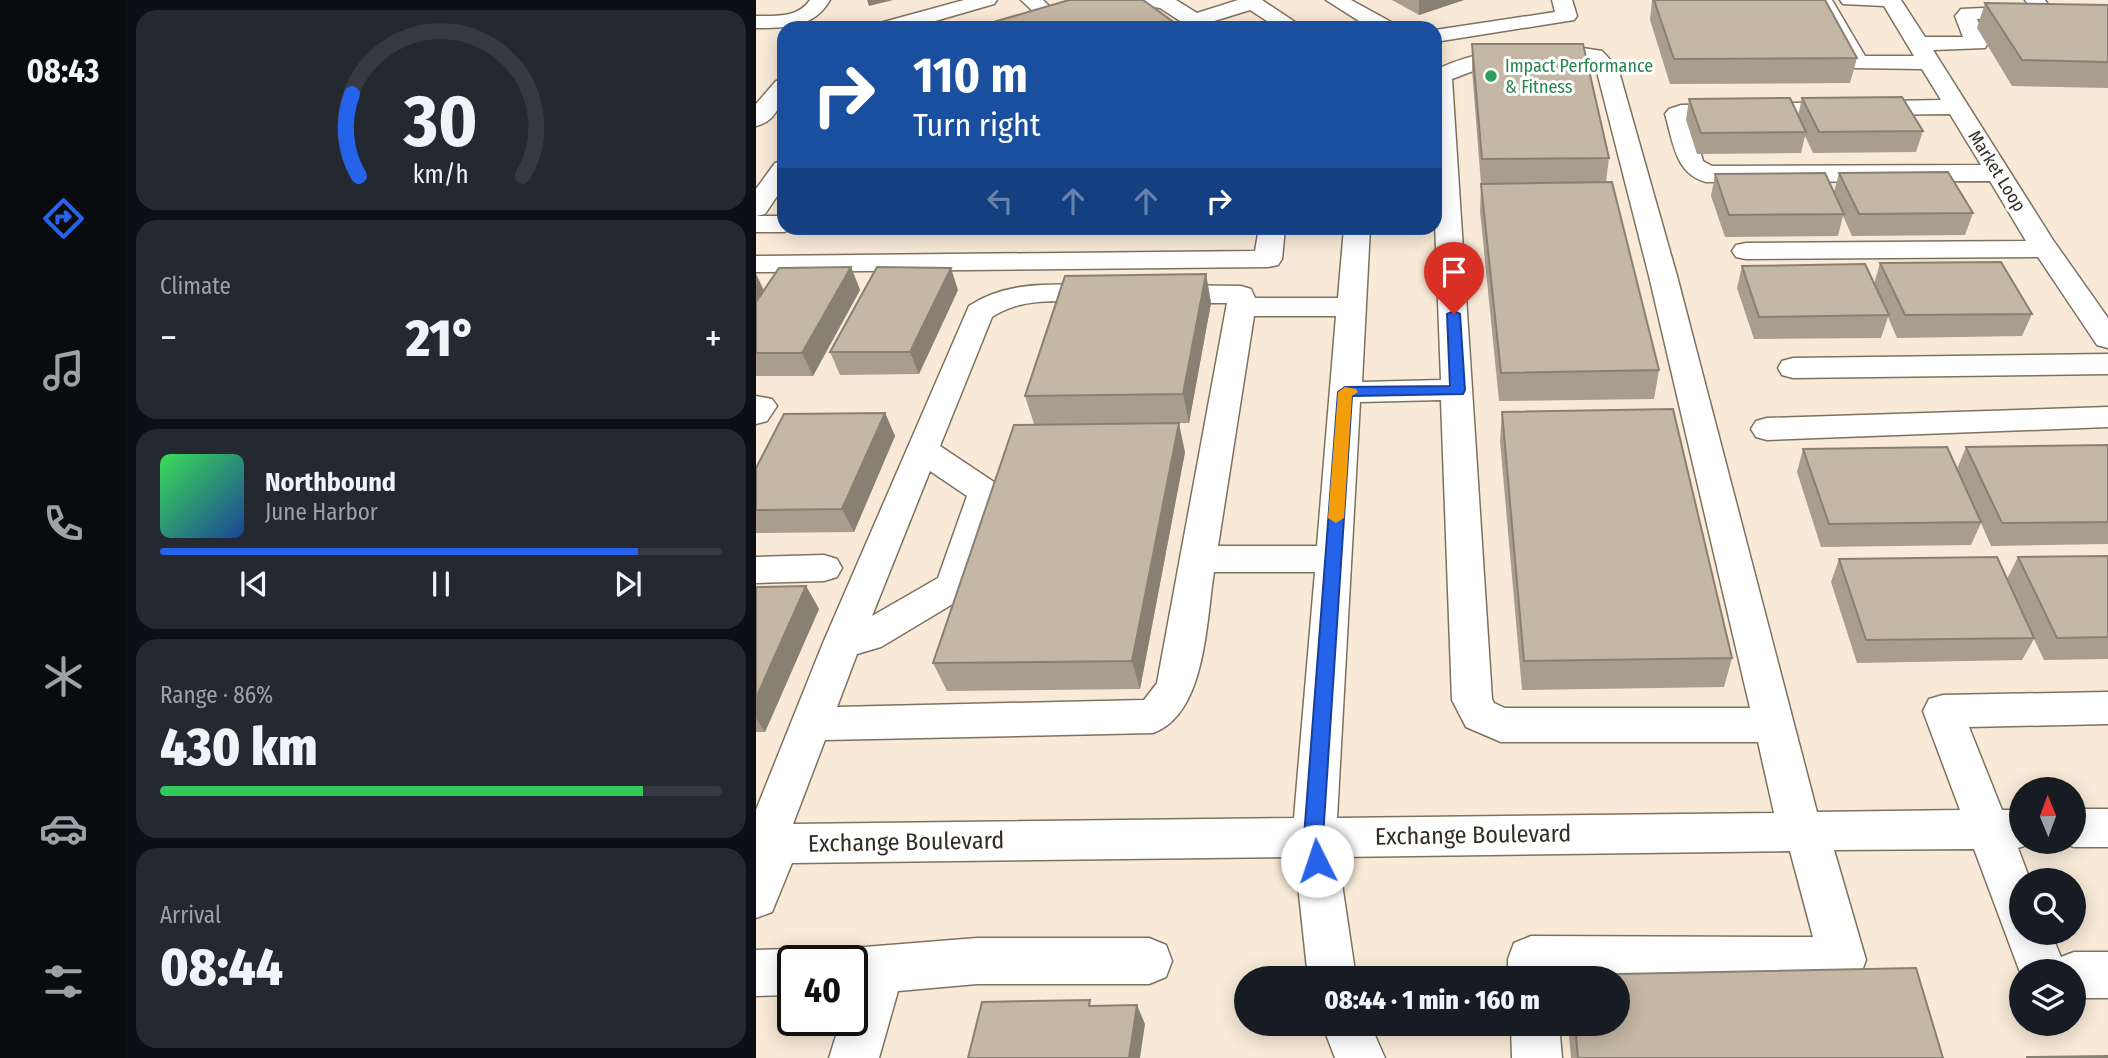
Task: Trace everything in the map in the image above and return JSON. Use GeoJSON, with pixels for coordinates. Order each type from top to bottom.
{"type":"FeatureCollection","features":[{"type":"Feature","properties":{"kind":"street"},"geometry":{"type":"LineString","coordinates":[[815,21],[820,0]]}},
{"type":"Feature","properties":{"kind":"street"},"geometry":{"type":"LineString","coordinates":[[913,21],[987,0]]}},
{"type":"Feature","properties":{"kind":"street"},"geometry":{"type":"LineString","coordinates":[[1145,0],[1165,2],[1194,21]]}},
{"type":"Feature","properties":{"kind":"street"},"geometry":{"type":"LineString","coordinates":[[1336,0],[1373,21]]}},
{"type":"Feature","properties":{"kind":"street"},"geometry":{"type":"LineString","coordinates":[[1442,35],[1567,16],[1562,0]]}},
{"type":"Feature","properties":{"kind":"street"},"geometry":{"type":"LineString","coordinates":[[1822,0],[1858,63],[1976,43],[1965,16],[1968,13],[2043,12],[2035,0]]}},
{"type":"Feature","properties":{"kind":"street"},"geometry":{"type":"LineString","coordinates":[[1850,0],[1891,0]]}},
{"type":"Feature","properties":{"kind":"street","name":"Market Loop"},"geometry":{"type":"LineString","coordinates":[[1891,0],[2046,249],[2108,339]]}},
{"type":"Feature","properties":{"kind":"street"},"geometry":{"type":"LineString","coordinates":[[1206,21],[1250,1],[1282,21]]}},
{"type":"Feature","properties":{"kind":"street"},"geometry":{"type":"LineString","coordinates":[[756,22],[777,22]]}},
{"type":"Feature","properties":{"kind":"street"},"geometry":{"type":"LineString","coordinates":[[1442,75],[1464,65],[1486,60],[1548,52],[1592,55],[1602,60],[1607,68],[1666,288],[1803,831],[1843,960],[1531,959],[1531,966]]}},
{"type":"Feature","properties":{"kind":"street"},"geometry":{"type":"LineString","coordinates":[[756,119],[777,94]]}},
{"type":"Feature","properties":{"kind":"street"},"geometry":{"type":"LineString","coordinates":[[1957,107],[1689,110],[1677,114],[1692,164],[1706,174],[1998,173]]}},
{"type":"Feature","properties":{"kind":"street"},"geometry":{"type":"LineString","coordinates":[[756,208],[777,178]]}},
{"type":"Feature","properties":{"kind":"street"},"geometry":{"type":"LineString","coordinates":[[1442,211],[1458,390],[1472,700],[1480,716],[1501,725],[1775,725]]}},
{"type":"Feature","properties":{"kind":"street"},"geometry":{"type":"LineString","coordinates":[[756,224],[777,224]]}},
{"type":"Feature","properties":{"kind":"street"},"geometry":{"type":"LineString","coordinates":[[756,264],[1268,259],[1271,235]]}},
{"type":"Feature","properties":{"kind":"street"},"geometry":{"type":"LineString","coordinates":[[1330,966],[1314,837],[1357,235]]}},
{"type":"Feature","properties":{"kind":"street"},"geometry":{"type":"LineString","coordinates":[[1746,251],[2046,249]]}},
{"type":"Feature","properties":{"kind":"street"},"geometry":{"type":"LineString","coordinates":[[756,897],[766,844],[811,724],[979,312],[991,302],[1012,295],[1241,295],[1177,683],[1168,702],[1153,716],[811,724]]}},
{"type":"Feature","properties":{"kind":"street"},"geometry":{"type":"LineString","coordinates":[[1241,307],[1352,307]]}},
{"type":"Feature","properties":{"kind":"street"},"geometry":{"type":"LineString","coordinates":[[1793,368],[2108,364]]}},
{"type":"Feature","properties":{"kind":"street"},"geometry":{"type":"LineString","coordinates":[[1345,392],[1458,390]]}},
{"type":"Feature","properties":{"kind":"street"},"geometry":{"type":"LineString","coordinates":[[756,406],[761,406],[756,414]]}},
{"type":"Feature","properties":{"kind":"street"},"geometry":{"type":"LineString","coordinates":[[1767,429],[2108,417]]}},
{"type":"Feature","properties":{"kind":"street"},"geometry":{"type":"LineString","coordinates":[[842,643],[868,637],[953,586],[985,492],[922,450]]}},
{"type":"Feature","properties":{"kind":"street"},"geometry":{"type":"LineString","coordinates":[[1196,559],[1333,559]]}},
{"type":"Feature","properties":{"kind":"street"},"geometry":{"type":"LineString","coordinates":[[756,570],[824,568]]}},
{"type":"Feature","properties":{"kind":"street"},"geometry":{"type":"LineString","coordinates":[[2013,868],[2006,829],[1944,711],[2108,708]]}},
{"type":"Feature","properties":{"kind":"street"},"geometry":{"type":"LineString","coordinates":[[2086,828],[2108,828]]}},
{"type":"Feature","properties":{"kind":"street","name":"Exchange Boulevard"},"geometry":{"type":"LineString","coordinates":[[766,844],[2006,829]]}},
{"type":"Feature","properties":{"kind":"street"},"geometry":{"type":"LineString","coordinates":[[868,970],[977,961],[1149,961]]}},
{"type":"Feature","properties":{"kind":"street"},"geometry":{"type":"LineString","coordinates":[[756,973],[777,972]]}},
{"type":"Feature","properties":{"kind":"street"},"geometry":{"type":"LineString","coordinates":[[2086,975],[2108,975]]}},
{"type":"Feature","properties":{"kind":"street"},"geometry":{"type":"LineString","coordinates":[[854,1058],[857,1036]]}},
{"type":"Feature","properties":{"kind":"street"},"geometry":{"type":"LineString","coordinates":[[1351,1036],[1360,1058]]}},
{"type":"Feature","properties":{"kind":"street"},"geometry":{"type":"LineString","coordinates":[[1536,1036],[1537,1058]]}},
{"type":"Feature","properties":{"kind":"building"},"geometry":{"type":"Polygon","coordinates":[[[1069,0],[1143,0],[1172,21],[997,21],[1069,0]]]}},
{"type":"Feature","properties":{"kind":"building"},"geometry":{"type":"Polygon","coordinates":[[[1654,0],[1825,0],[1857,58],[1674,59],[1654,0]]]}},
{"type":"Feature","properties":{"kind":"building"},"geometry":{"type":"Polygon","coordinates":[[[1985,3],[2108,5],[2108,62],[2022,60],[1985,3]]]}},
{"type":"Feature","properties":{"kind":"building"},"geometry":{"type":"Polygon","coordinates":[[[1472,44],[1583,44],[1609,158],[1482,159],[1472,44]]]}},
{"type":"Feature","properties":{"kind":"building"},"geometry":{"type":"Polygon","coordinates":[[[1902,97],[1923,131],[1819,132],[1802,98],[1902,97]]]}},
{"type":"Feature","properties":{"kind":"building"},"geometry":{"type":"Polygon","coordinates":[[[1790,98],[1806,132],[1701,133],[1689,99],[1790,98]]]}},
{"type":"Feature","properties":{"kind":"building"},"geometry":{"type":"Polygon","coordinates":[[[1948,172],[1973,213],[1859,214],[1839,173],[1948,172]]]}},
{"type":"Feature","properties":{"kind":"building"},"geometry":{"type":"Polygon","coordinates":[[[1825,173],[1844,214],[1729,215],[1715,174],[1825,173]]]}},
{"type":"Feature","properties":{"kind":"building"},"geometry":{"type":"Polygon","coordinates":[[[1612,182],[1659,370],[1501,373],[1481,184],[1612,182]]]}},
{"type":"Feature","properties":{"kind":"building"},"geometry":{"type":"Polygon","coordinates":[[[2001,262],[2032,314],[1905,315],[1880,263],[2001,262]]]}},
{"type":"Feature","properties":{"kind":"building"},"geometry":{"type":"Polygon","coordinates":[[[1865,264],[1889,315],[1759,317],[1742,266],[1865,264]]]}},
{"type":"Feature","properties":{"kind":"building"},"geometry":{"type":"Polygon","coordinates":[[[851,267],[802,353],[756,353],[756,302],[779,268],[851,267]]]}},
{"type":"Feature","properties":{"kind":"building"},"geometry":{"type":"Polygon","coordinates":[[[877,267],[951,268],[910,352],[830,352],[877,267]]]}},
{"type":"Feature","properties":{"kind":"building"},"geometry":{"type":"Polygon","coordinates":[[[1206,274],[1183,394],[1025,396],[1065,276],[1206,274]]]}},
{"type":"Feature","properties":{"kind":"building"},"geometry":{"type":"Polygon","coordinates":[[[1673,409],[1732,658],[1524,661],[1502,412],[1673,409]]]}},
{"type":"Feature","properties":{"kind":"building"},"geometry":{"type":"Polygon","coordinates":[[[885,413],[842,509],[756,510],[756,468],[784,414],[885,413]]]}},
{"type":"Feature","properties":{"kind":"building"},"geometry":{"type":"Polygon","coordinates":[[[1179,423],[1132,661],[933,663],[1014,425],[1179,423]]]}},
{"type":"Feature","properties":{"kind":"building"},"geometry":{"type":"Polygon","coordinates":[[[2108,445],[2108,522],[2002,523],[1966,447],[2108,445]]]}},
{"type":"Feature","properties":{"kind":"building"},"geometry":{"type":"Polygon","coordinates":[[[1947,447],[1981,522],[1829,524],[1803,449],[1947,447]]]}},
{"type":"Feature","properties":{"kind":"building"},"geometry":{"type":"Polygon","coordinates":[[[2108,556],[2108,637],[2057,638],[2018,557],[2108,556]]]}},
{"type":"Feature","properties":{"kind":"building"},"geometry":{"type":"Polygon","coordinates":[[[1997,557],[2034,638],[1866,640],[1839,559],[1997,557]]]}},
{"type":"Feature","properties":{"kind":"building"},"geometry":{"type":"Polygon","coordinates":[[[806,586],[756,698],[756,587],[806,586]]]}},
{"type":"Feature","properties":{"kind":"building"},"geometry":{"type":"Polygon","coordinates":[[[1916,968],[1943,1058],[1578,1058],[1576,1036],[1630,1036],[1630,974],[1916,968]]]}},
{"type":"Feature","properties":{"kind":"building"},"geometry":{"type":"Polygon","coordinates":[[[1090,1000],[1089,1006],[1137,1005],[1129,1058],[968,1058],[982,1002],[1090,1000]]]}},
{"type":"Feature","properties":{"kind":"building"},"geometry":{"type":"Polygon","coordinates":[[[2108,1056],[2108,1058],[2026,1057],[2108,1056]]]}},
{"type":"Feature","properties":{"kind":"slow traffic"},"geometry":{"type":"LineString","coordinates":[[1336,518],[1345,392],[1351,392]]}},
{"type":"Feature","properties":{"kind":"place","name":"Impact Performance & Fitness"},"geometry":{"type":"Point","coordinates":[1491,76]}},
{"type":"Feature","properties":{"kind":"route"},"geometry":{"type":"LineString","coordinates":[[1317,861],[1314,837],[1345,392],[1458,390],[1454,314]]}}]}
